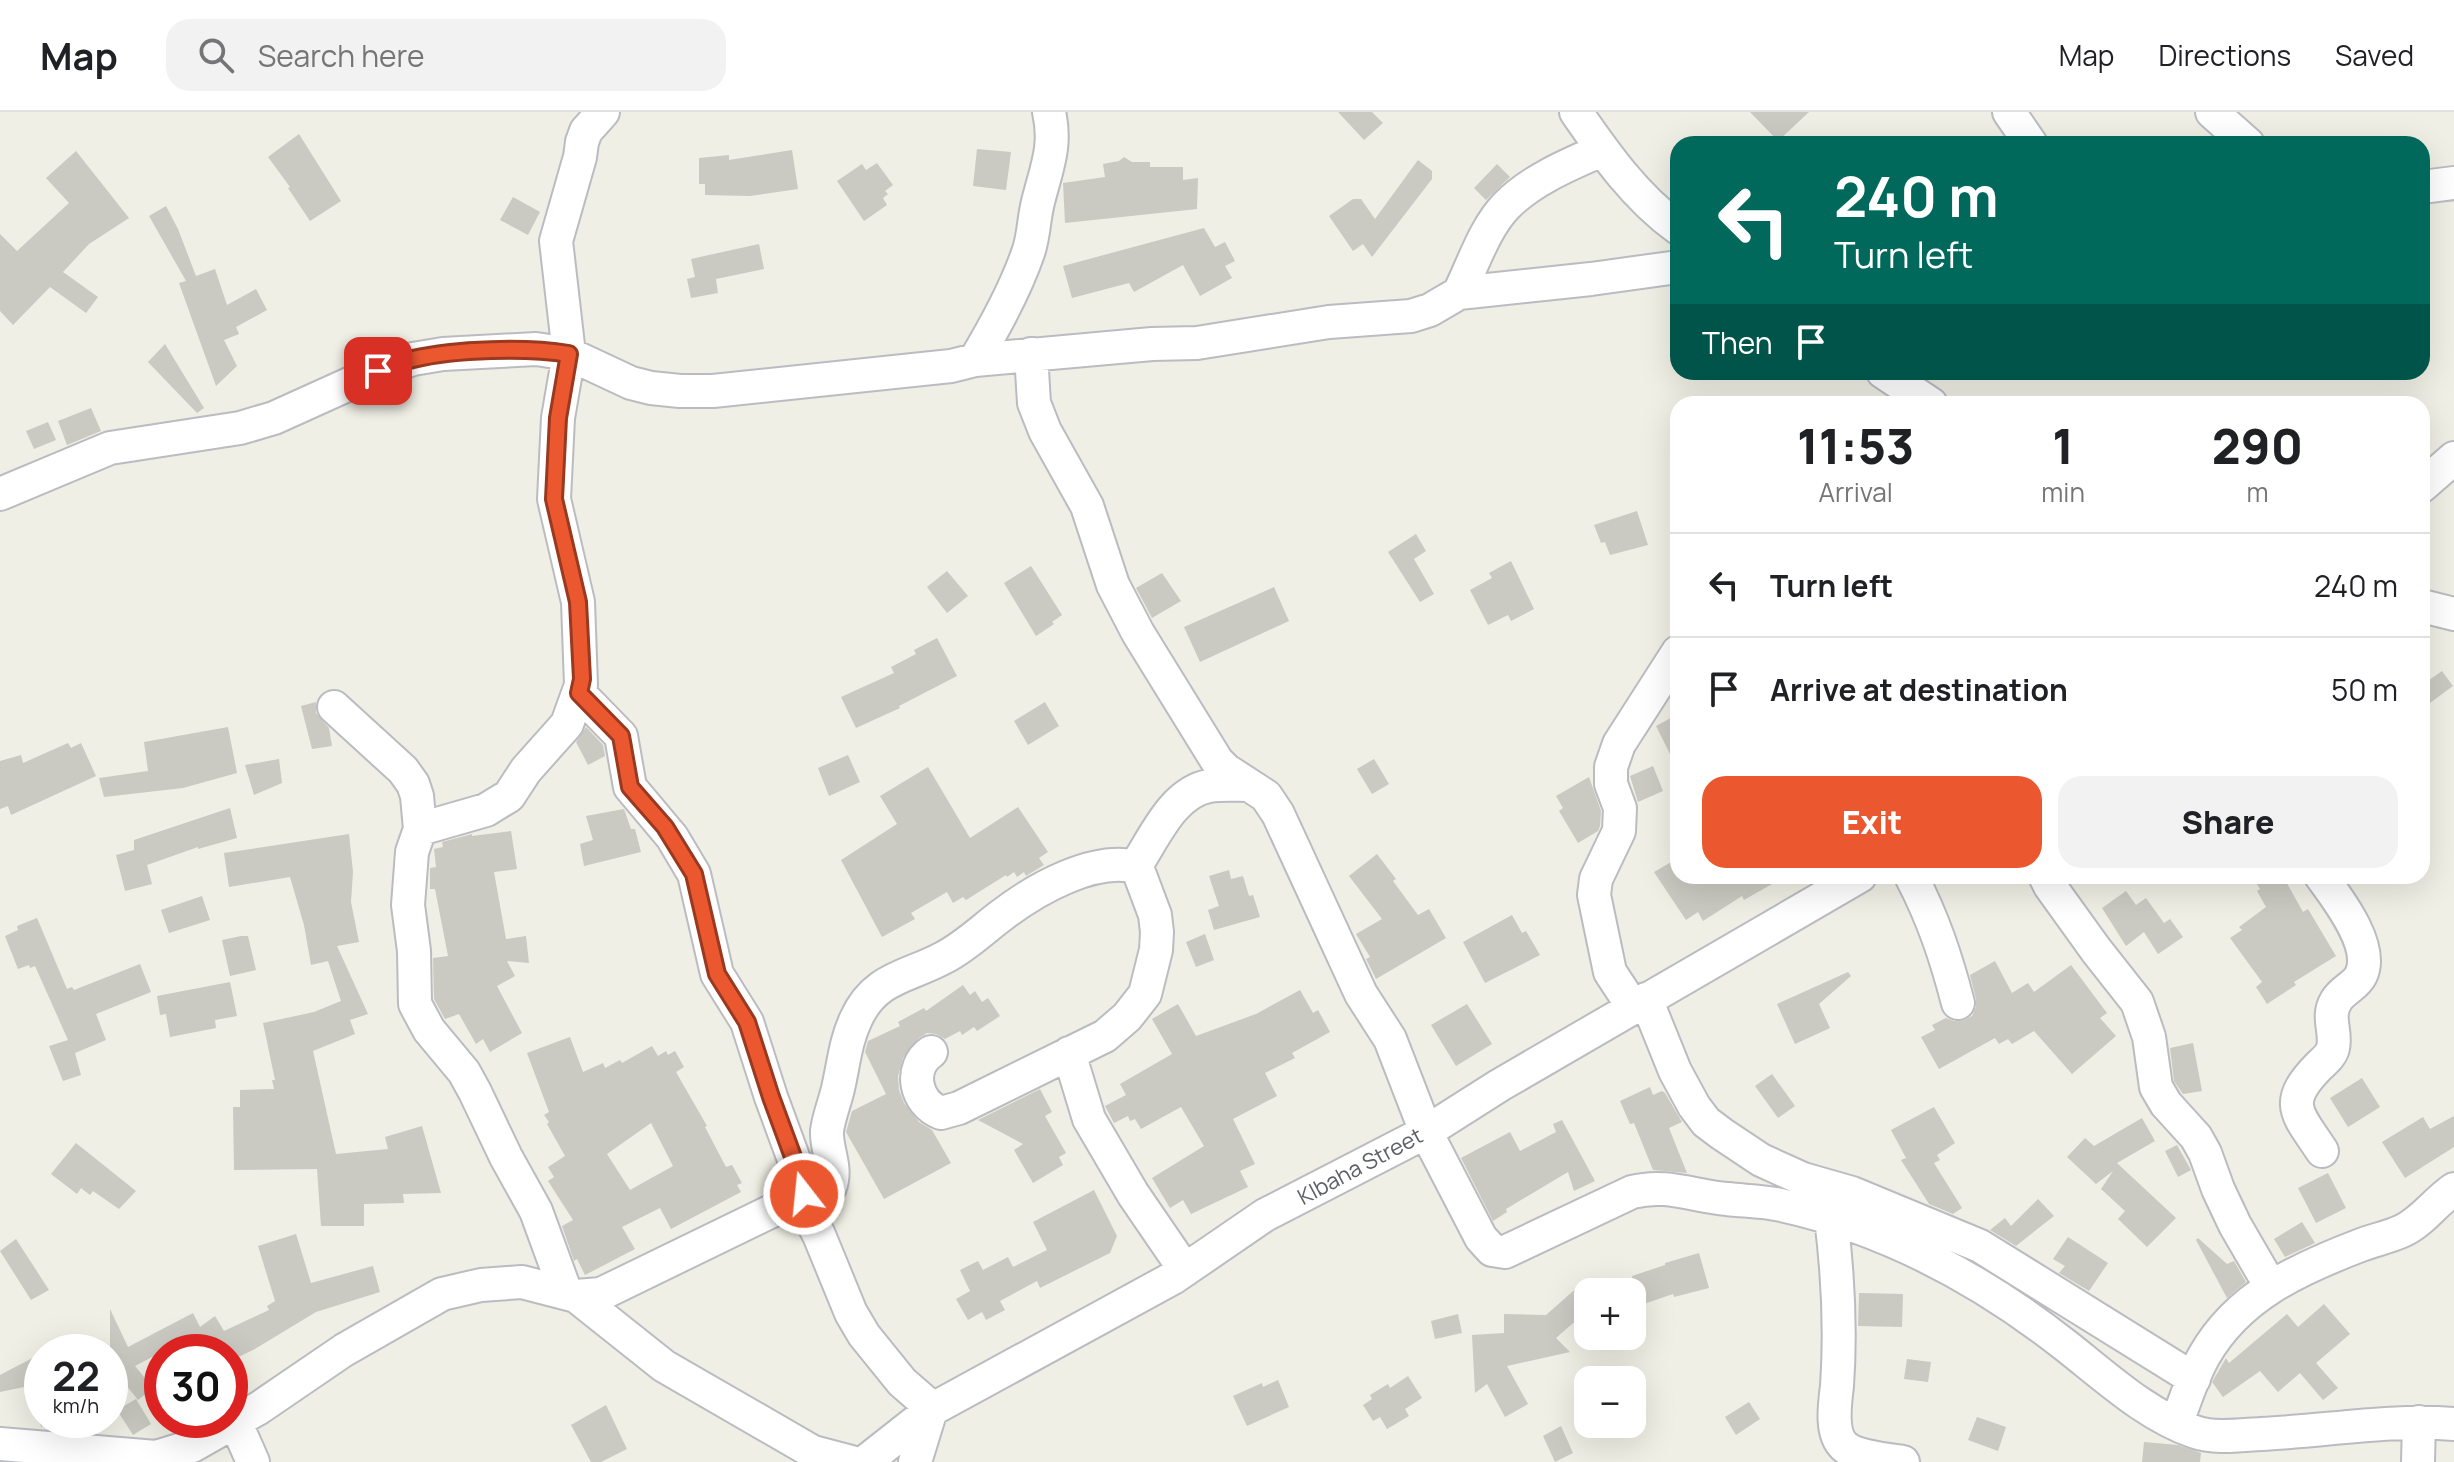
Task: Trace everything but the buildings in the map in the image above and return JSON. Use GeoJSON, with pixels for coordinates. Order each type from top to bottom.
{"type":"FeatureCollection","features":[{"type":"Feature","properties":{"kind":"street"},"geometry":{"type":"LineString","coordinates":[[420,829],[486,810],[509,796],[526,770],[567,724],[579,693],[582,679],[578,602],[554,499],[558,418],[569,354],[556,241],[586,131],[603,112]]}},
{"type":"Feature","properties":{"kind":"street"},"geometry":{"type":"LineString","coordinates":[[975,360],[998,323],[1029,248],[1051,159],[1054,132],[1049,112]]}},
{"type":"Feature","properties":{"kind":"street"},"geometry":{"type":"LineString","coordinates":[[1576,112],[1602,150],[1636,190],[1670,222]]}},
{"type":"Feature","properties":{"kind":"street"},"geometry":{"type":"LineString","coordinates":[[2009,112],[2026,136]]}},
{"type":"Feature","properties":{"kind":"street"},"geometry":{"type":"LineString","coordinates":[[2212,112],[2239,136]]}},
{"type":"Feature","properties":{"kind":"street"},"geometry":{"type":"LineString","coordinates":[[1459,293],[1494,222],[1506,206],[1562,168],[1602,150]]}},
{"type":"Feature","properties":{"kind":"street"},"geometry":{"type":"LineString","coordinates":[[2430,186],[2454,183]]}},
{"type":"Feature","properties":{"kind":"street"},"geometry":{"type":"LineString","coordinates":[[0,494],[110,448],[240,428],[274,418],[378,371],[413,359],[443,354],[536,349],[569,354],[631,383],[651,388],[713,391],[951,366],[1031,354],[1197,343],[1329,322],[1411,316],[1430,310],[1459,293],[1670,268]]}},
{"type":"Feature","properties":{"kind":"street"},"geometry":{"type":"LineString","coordinates":[[1031,354],[1034,403],[1045,431],[1082,494],[1105,564],[1128,616],[1217,761],[1266,796],[1278,814],[1361,994],[1390,1039],[1426,1132],[1481,1238],[1492,1250],[1505,1252],[1632,1192],[1648,1188],[1777,1204],[1880,1235],[1933,1260],[1991,1292],[2065,1345],[2099,1374],[2176,1424],[2200,1434],[2235,1436],[2419,1422],[2454,1424]]}},
{"type":"Feature","properties":{"kind":"street"},"geometry":{"type":"LineString","coordinates":[[1895,380],[1919,396]]}},
{"type":"Feature","properties":{"kind":"street"},"geometry":{"type":"LineString","coordinates":[[2430,479],[2454,458]]}},
{"type":"Feature","properties":{"kind":"street"},"geometry":{"type":"LineString","coordinates":[[2430,608],[2454,614]]}},
{"type":"Feature","properties":{"kind":"street"},"geometry":{"type":"LineString","coordinates":[[1670,664],[1619,744],[1611,767],[1611,784],[1620,808],[1619,831],[1596,879],[1594,895],[1610,972],[1640,1003],[1694,1106],[1706,1122],[1761,1160],[1803,1179],[1852,1193],[1980,1246],[2194,1379]]}},
{"type":"Feature","properties":{"kind":"street"},"geometry":{"type":"LineString","coordinates":[[579,693],[621,736],[630,787],[665,827],[694,874],[717,974],[747,1022],[796,1165],[808,1213],[851,1313],[864,1335],[902,1382],[928,1406],[915,1462]]}},
{"type":"Feature","properties":{"kind":"street"},"geometry":{"type":"LineString","coordinates":[[334,707],[408,777],[417,796],[420,829],[412,852],[408,905],[414,951],[415,1004],[429,1030],[464,1072],[475,1092],[536,1211],[571,1294],[664,1366],[813,1452],[851,1462]]}},
{"type":"Feature","properties":{"kind":"street"},"geometry":{"type":"LineString","coordinates":[[1137,867],[1173,809],[1184,797],[1211,785],[1248,785]]}},
{"type":"Feature","properties":{"kind":"street"},"geometry":{"type":"LineString","coordinates":[[808,1213],[823,1199],[832,1180],[828,1125],[840,1081],[844,1049],[854,1021],[871,995],[891,980],[943,958],[1005,912],[1066,878],[1115,863],[1137,867]]}},
{"type":"Feature","properties":{"kind":"street"},"geometry":{"type":"LineString","coordinates":[[931,1052],[920,1063],[917,1085],[927,1104],[941,1113],[959,1108],[1092,1044],[1118,1026],[1145,994],[1156,950],[1155,915],[1137,867]]}},
{"type":"Feature","properties":{"kind":"street","name":"KIbaha Street"},"geometry":{"type":"LineString","coordinates":[[865,1462],[928,1406],[1114,1312],[1185,1270],[1265,1215],[1426,1132],[1500,1085],[1846,884]]}},
{"type":"Feature","properties":{"kind":"street"},"geometry":{"type":"LineString","coordinates":[[1915,884],[1943,948],[1958,1003]]}},
{"type":"Feature","properties":{"kind":"street"},"geometry":{"type":"LineString","coordinates":[[2049,884],[2137,1002],[2149,1037],[2160,1096],[2196,1137],[2235,1225],[2271,1287]]}},
{"type":"Feature","properties":{"kind":"street"},"geometry":{"type":"LineString","coordinates":[[2322,1151],[2299,1116],[2297,1096],[2308,1078],[2332,1052],[2334,1044],[2330,1014],[2334,1002],[2356,983],[2363,973],[2365,959],[2351,922],[2326,884]]}},
{"type":"Feature","properties":{"kind":"street"},"geometry":{"type":"LineString","coordinates":[[1069,1053],[1089,1119],[1133,1194],[1185,1270]]}},
{"type":"Feature","properties":{"kind":"street"},"geometry":{"type":"LineString","coordinates":[[2176,1424],[2202,1359],[2232,1316],[2291,1275],[2416,1223],[2454,1189]]}},
{"type":"Feature","properties":{"kind":"street"},"geometry":{"type":"LineString","coordinates":[[248,1414],[344,1350],[442,1294],[481,1285],[522,1282],[571,1294],[601,1294],[773,1209],[784,1205],[795,1206],[808,1213]]}},
{"type":"Feature","properties":{"kind":"street"},"geometry":{"type":"LineString","coordinates":[[1831,1218],[1838,1287],[1838,1437],[1845,1448],[1887,1461]]}},
{"type":"Feature","properties":{"kind":"street"},"geometry":{"type":"LineString","coordinates":[[2418,1462],[2419,1422]]}},
{"type":"Feature","properties":{"kind":"street"},"geometry":{"type":"LineString","coordinates":[[0,1444],[153,1460],[206,1438]]}},
{"type":"Feature","properties":{"kind":"street"},"geometry":{"type":"LineString","coordinates":[[242,1438],[253,1462]]}},
{"type":"Feature","properties":{"kind":"route"},"geometry":{"type":"LineString","coordinates":[[378,371],[413,359],[443,354],[536,349],[569,354],[558,418],[553,479],[558,521],[578,602],[582,679],[579,693],[621,736],[630,787],[665,827],[694,874],[717,974],[747,1022],[804,1194]]}}]}
